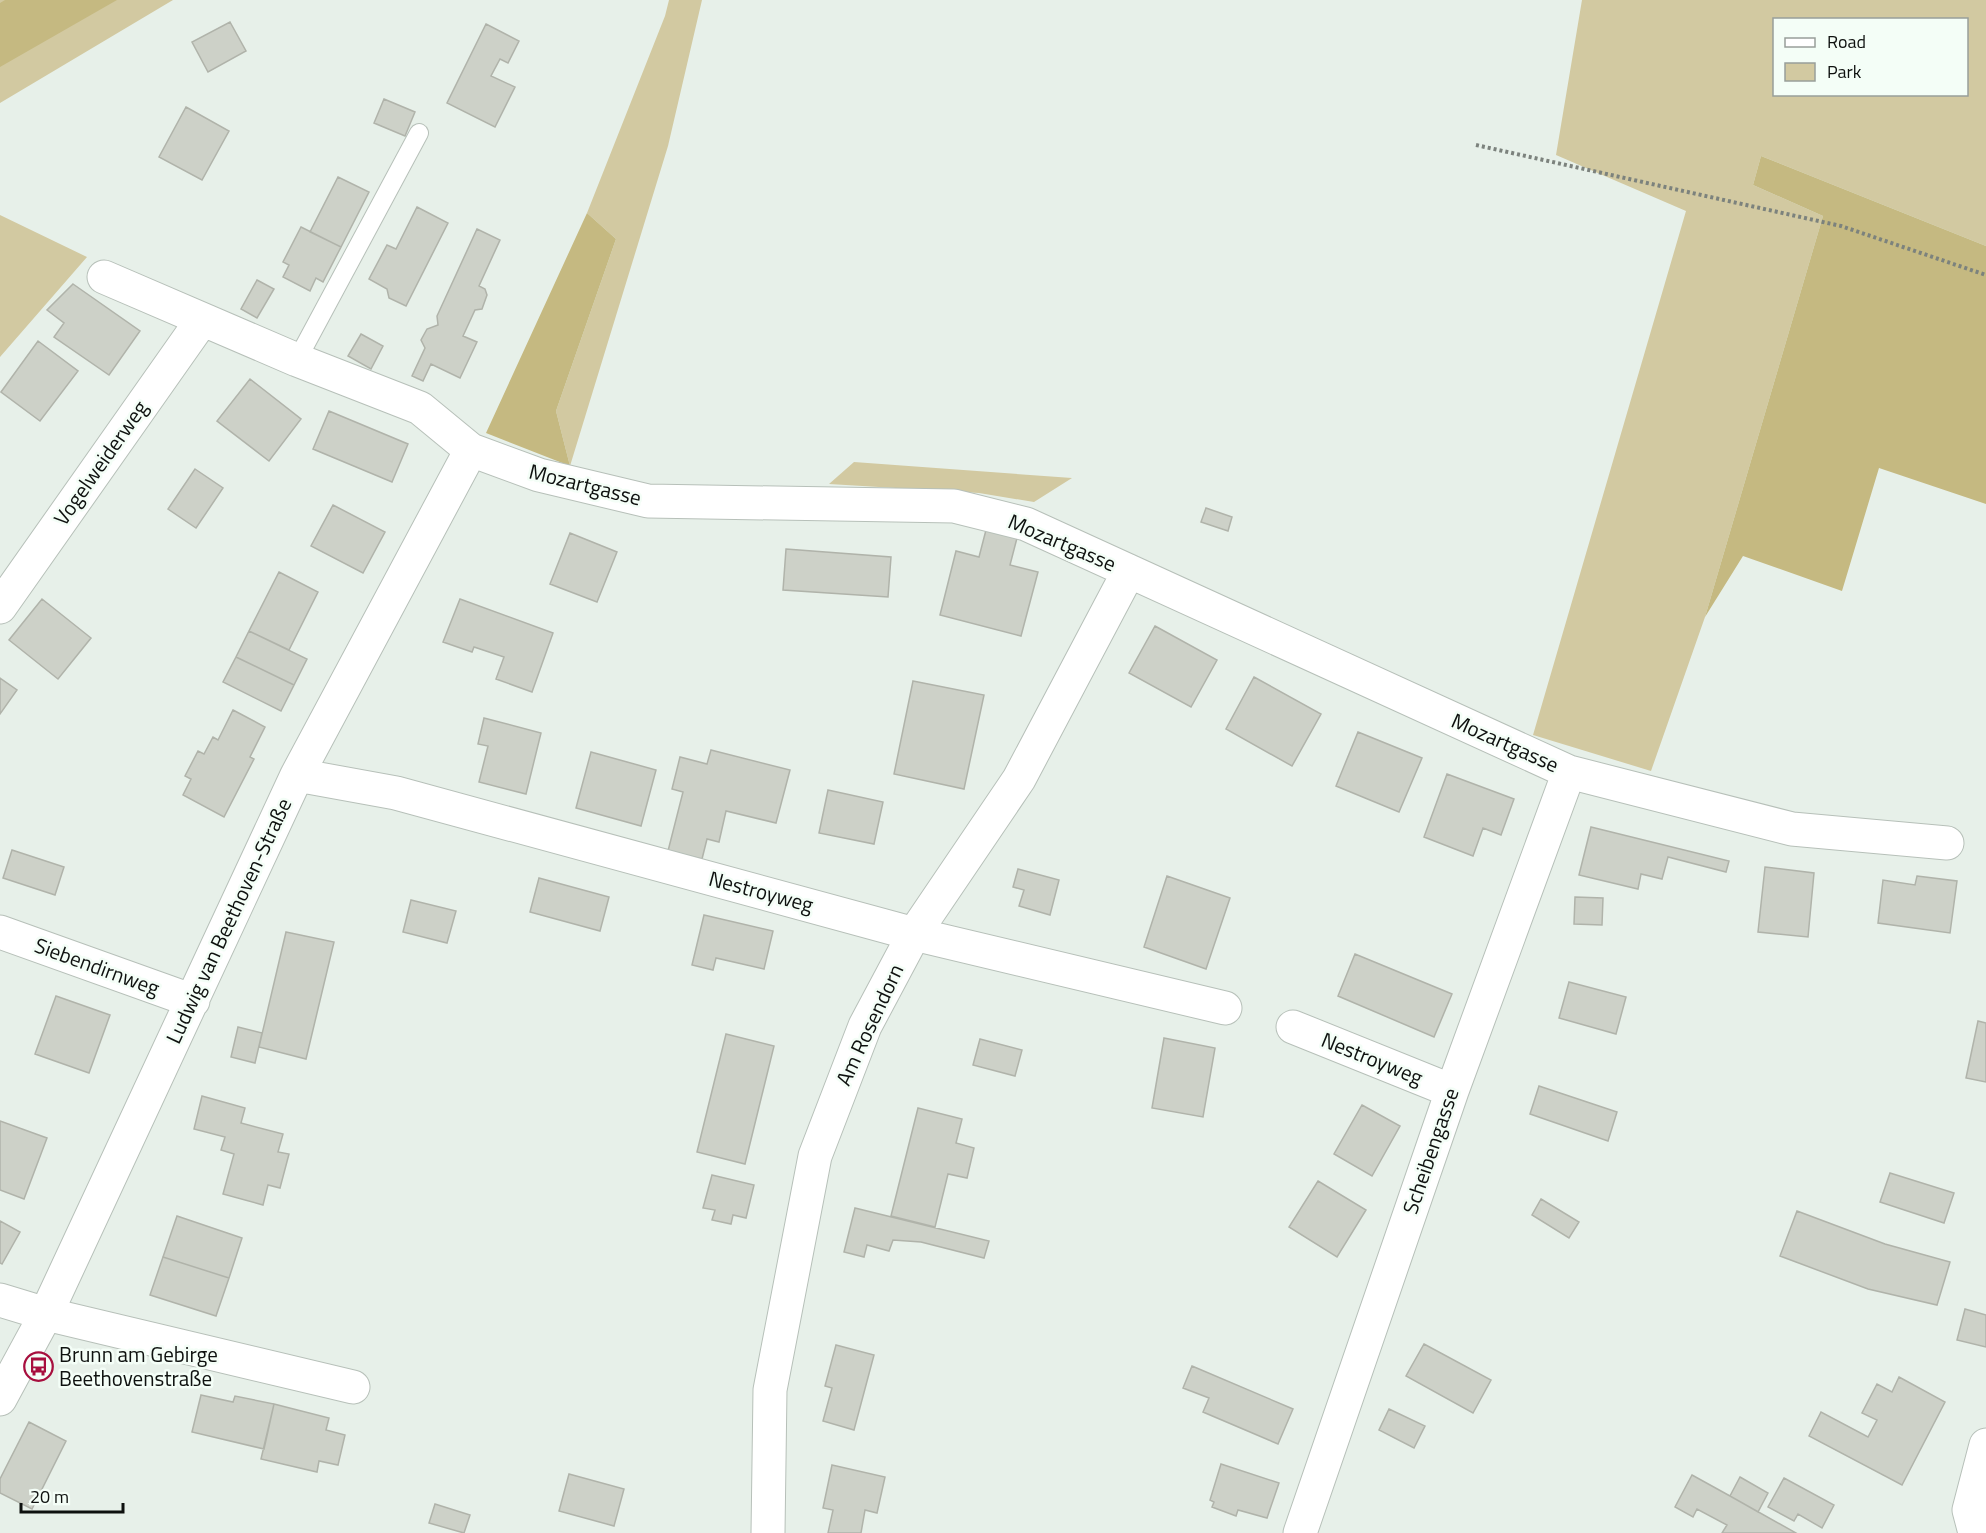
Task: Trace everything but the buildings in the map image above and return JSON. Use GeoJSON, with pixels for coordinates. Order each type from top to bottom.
{"type":"FeatureCollection","features":[{"type":"Feature","properties":{"kind":"street","name":"Mozartgasse"},"geometry":{"type":"LineString","coordinates":[[104,277],[297,360],[420,408],[471,450],[539,475],[648,501],[954,506],[1026,524],[1569,772],[1792,829],[1947,843]]}},
{"type":"Feature","properties":{"kind":"street","name":"Vogelweiderweg"},"geometry":{"type":"LineString","coordinates":[[0,607],[202,320]]}},
{"type":"Feature","properties":{"kind":"street","name":"Ludwig van Beethoven-Straße"},"geometry":{"type":"LineString","coordinates":[[0,1399],[46,1314],[297,775],[471,450]]}},
{"type":"Feature","properties":{"kind":"street","name":"Am Rosendorn"},"geometry":{"type":"LineString","coordinates":[[768,1533],[770,1390],[814,1156],[865,1026],[914,934],[1019,779],[1129,571]]}},
{"type":"Feature","properties":{"kind":"street","name":"Scheibengasse"},"geometry":{"type":"LineString","coordinates":[[1300,1533],[1452,1091],[1569,772]]}},
{"type":"Feature","properties":{"kind":"street","name":"Nestroyweg"},"geometry":{"type":"LineString","coordinates":[[297,775],[396,794],[914,934],[1225,1008]]}},
{"type":"Feature","properties":{"kind":"street","name":"Siebendirnweg"},"geometry":{"type":"LineString","coordinates":[[0,932],[193,1001]]}},
{"type":"Feature","properties":{"kind":"street","name":"Nestroyweg"},"geometry":{"type":"LineString","coordinates":[[1293,1027],[1452,1091]]}},
{"type":"Feature","properties":{"kind":"street"},"geometry":{"type":"LineString","coordinates":[[0,1300],[46,1314],[353,1387]]}},
{"type":"Feature","properties":{"kind":"street"},"geometry":{"type":"LineString","coordinates":[[1975,1533],[1969,1510],[1986,1445]]}},
{"type":"Feature","properties":{"kind":"lane"},"geometry":{"type":"LineString","coordinates":[[297,360],[419,133]]}},
{"type":"Feature","properties":{"kind":"path"},"geometry":{"type":"LineString","coordinates":[[1476,145],[1841,226],[1986,275]]}},
{"type":"Feature","properties":{"kind":"green space"},"geometry":{"type":"Polygon","coordinates":[[[0,0],[173,0],[0,103],[0,0]]]}},
{"type":"Feature","properties":{"kind":"green space"},"geometry":{"type":"Polygon","coordinates":[[[669,0],[702,0],[668,146],[570,466],[556,411],[616,239],[587,213],[665,16],[669,0]]]}},
{"type":"Feature","properties":{"kind":"green space"},"geometry":{"type":"Polygon","coordinates":[[[1582,0],[1986,0],[1986,246],[1761,156],[1753,185],[1823,216],[1705,617],[1651,771],[1533,735],[1686,211],[1556,155],[1582,0]]]}},
{"type":"Feature","properties":{"kind":"green space"},"geometry":{"type":"Polygon","coordinates":[[[0,215],[87,257],[0,357],[0,215]]]}},
{"type":"Feature","properties":{"kind":"green space"},"geometry":{"type":"Polygon","coordinates":[[[854,462],[1072,478],[1034,502],[979,493],[829,484],[854,462]]]}},
{"type":"Feature","properties":{"kind":"shaded area"},"geometry":{"type":"Polygon","coordinates":[[[5,0],[117,0],[0,67],[0,3],[5,0]]]}},
{"type":"Feature","properties":{"kind":"shaded area"},"geometry":{"type":"Polygon","coordinates":[[[1761,156],[1986,246],[1986,504],[1879,468],[1842,591],[1743,556],[1705,617],[1823,216],[1753,185],[1761,156]]]}},
{"type":"Feature","properties":{"kind":"shaded area"},"geometry":{"type":"Polygon","coordinates":[[[587,213],[616,239],[556,411],[570,466],[486,433],[587,213]]]}},
{"type":"Feature","properties":{"kind":"place","name":"Brunn am Gebirge Beethovenstraße"},"geometry":{"type":"Point","coordinates":[38,1367]}}]}
